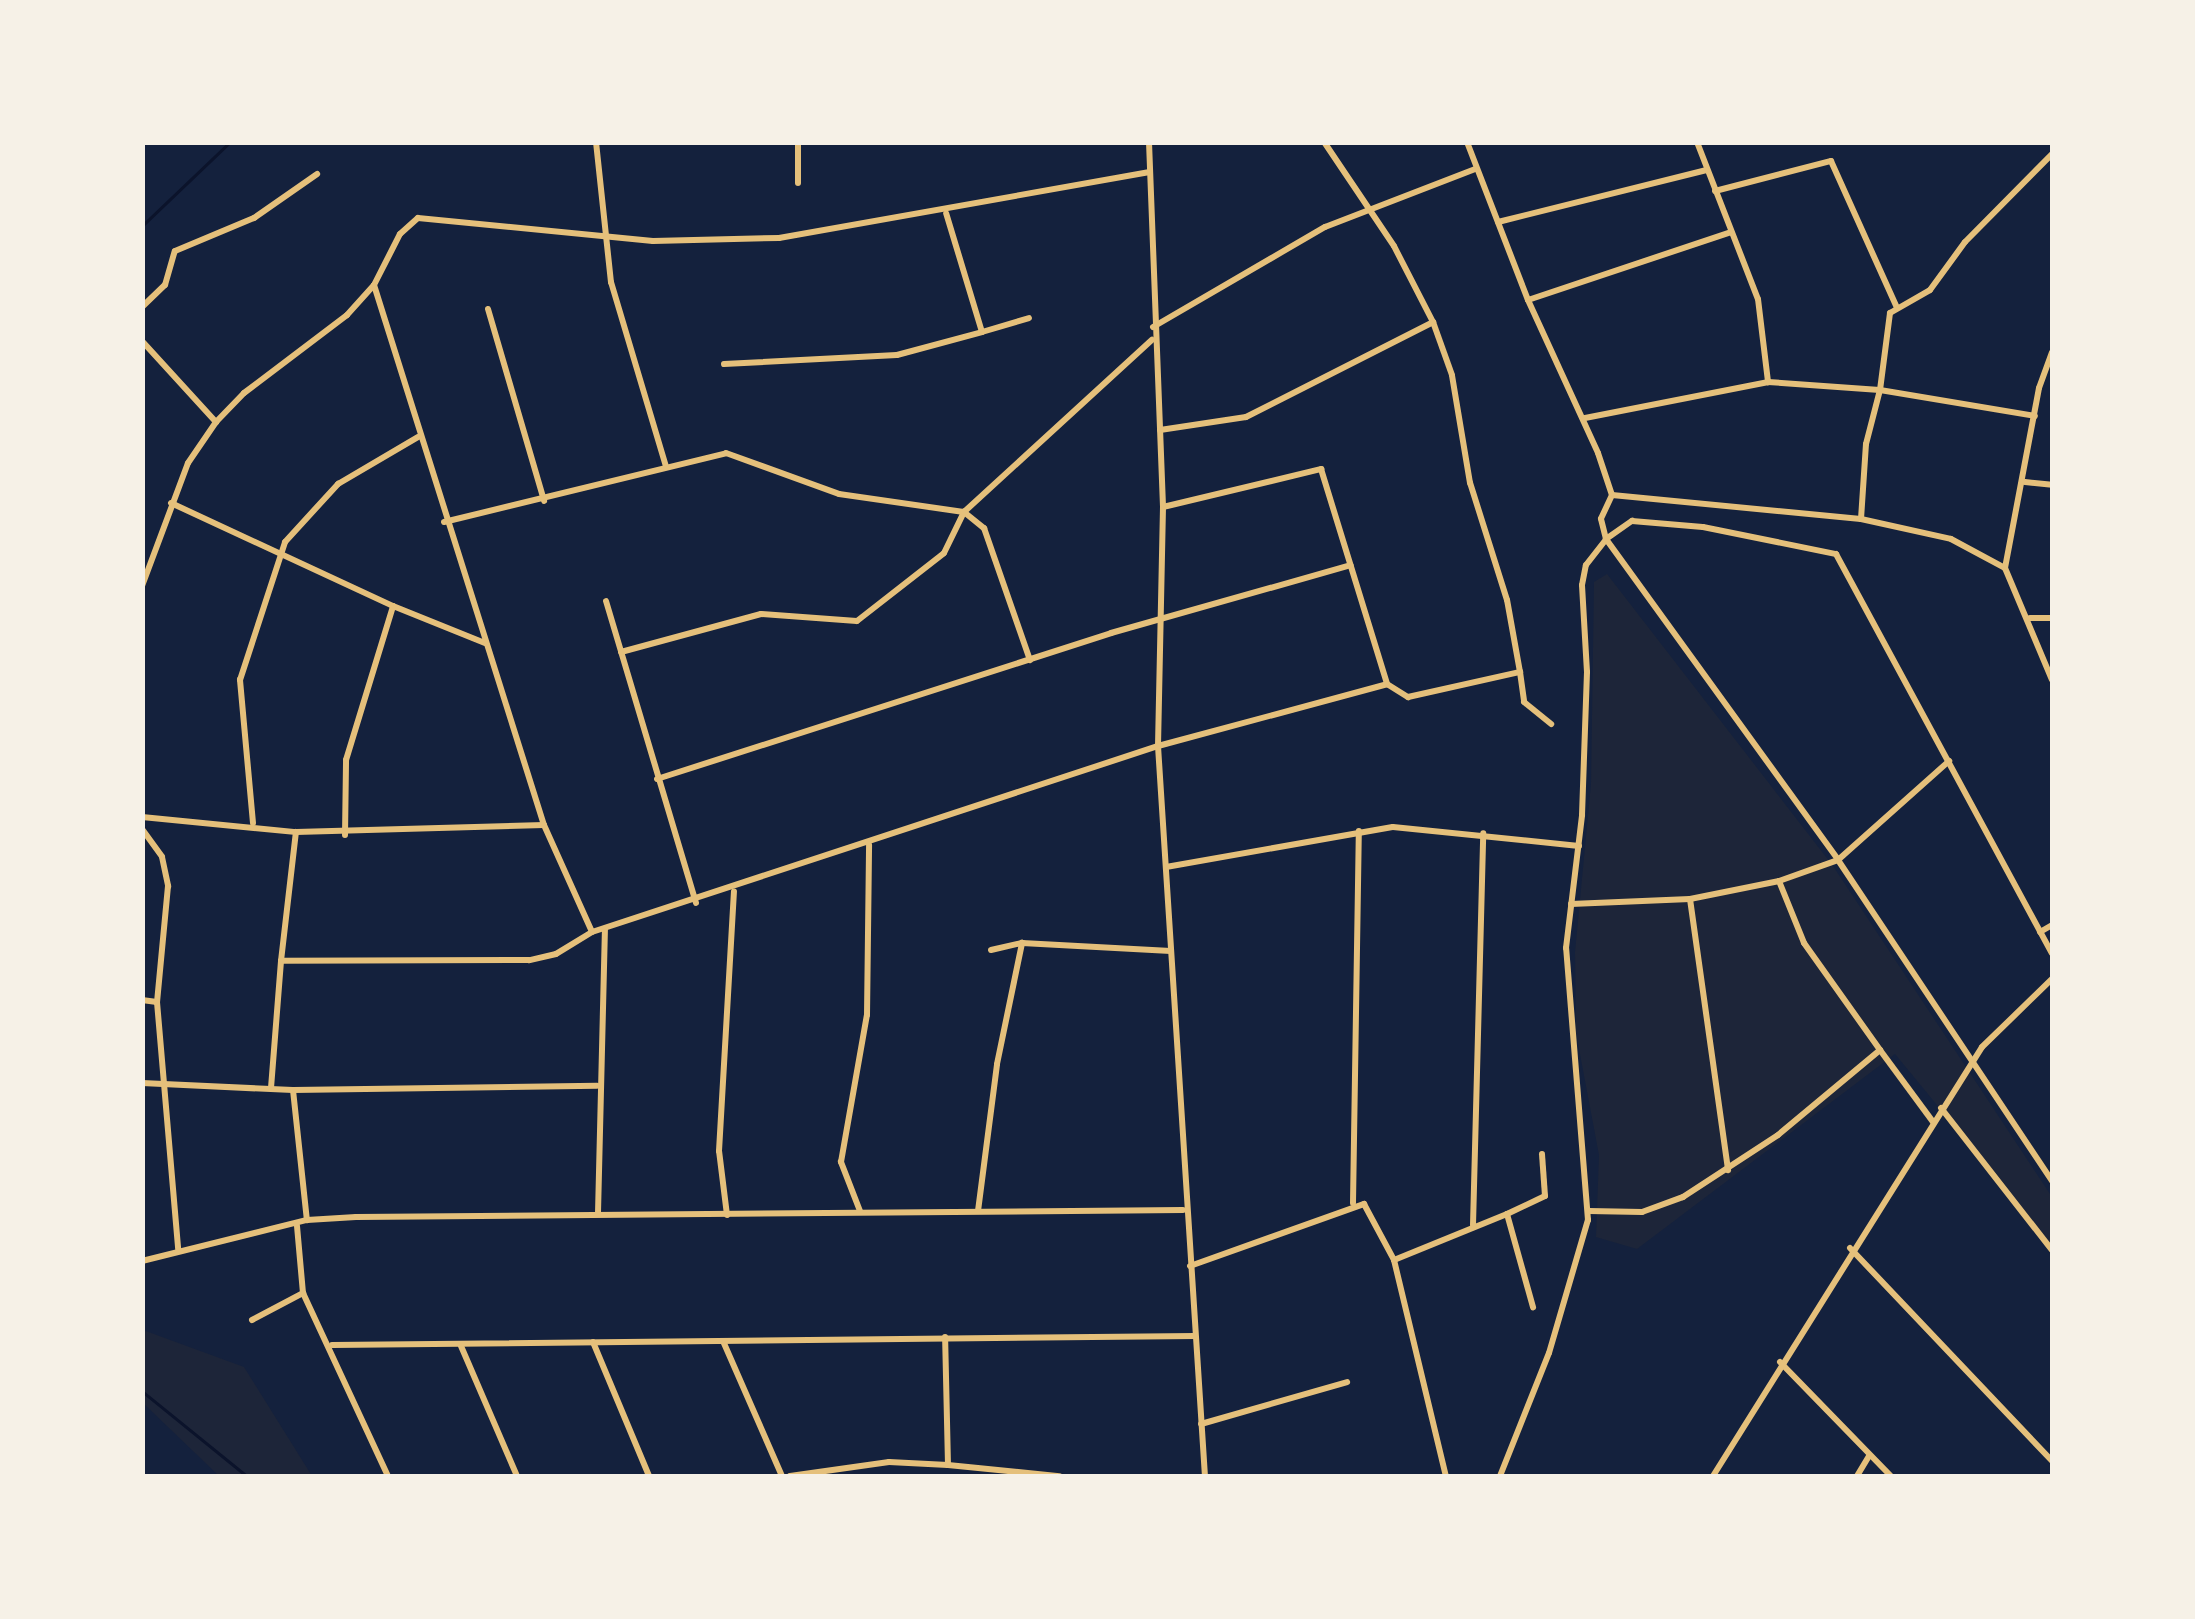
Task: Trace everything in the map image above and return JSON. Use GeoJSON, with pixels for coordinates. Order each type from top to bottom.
{"type":"FeatureCollection","features":[{"type":"Feature","properties":{"kind":"street"},"geometry":{"type":"LineString","coordinates":[[596,142],[611,282],[666,466]]}},
{"type":"Feature","properties":{"kind":"street"},"geometry":{"type":"LineString","coordinates":[[798,142],[798,183]]}},
{"type":"Feature","properties":{"kind":"street"},"geometry":{"type":"LineString","coordinates":[[1148,142],[1152,340],[1164,507],[1158,746],[1183,1210],[1205,1476]]}},
{"type":"Feature","properties":{"kind":"street"},"geometry":{"type":"LineString","coordinates":[[1324,142],[1368,207],[1433,322],[1452,375],[1470,483],[1508,600],[1524,702],[1551,724]]}},
{"type":"Feature","properties":{"kind":"street"},"geometry":{"type":"LineString","coordinates":[[1467,142],[1528,300],[1585,418],[1612,495],[1601,519],[1606,540],[1838,860],[2052,1181]]}},
{"type":"Feature","properties":{"kind":"street"},"geometry":{"type":"LineString","coordinates":[[1697,142],[1764,324],[1768,382]]}},
{"type":"Feature","properties":{"kind":"street"},"geometry":{"type":"LineString","coordinates":[[1862,519],[1866,444],[1880,390],[1887,318],[1942,278],[1965,242],[2052,154]]}},
{"type":"Feature","properties":{"kind":"street"},"geometry":{"type":"LineString","coordinates":[[1716,191],[1830,161],[1897,308]]}},
{"type":"Feature","properties":{"kind":"street"},"geometry":{"type":"LineString","coordinates":[[1153,327],[1368,207],[1475,168]]}},
{"type":"Feature","properties":{"kind":"street"},"geometry":{"type":"LineString","coordinates":[[1498,222],[1708,170]]}},
{"type":"Feature","properties":{"kind":"street"},"geometry":{"type":"LineString","coordinates":[[142,586],[171,503],[216,422],[374,285],[400,234],[418,218],[605,237],[779,238],[946,213],[1148,172]]}},
{"type":"Feature","properties":{"kind":"street"},"geometry":{"type":"LineString","coordinates":[[142,308],[165,285],[175,251],[254,218],[318,174]]}},
{"type":"Feature","properties":{"kind":"street"},"geometry":{"type":"LineString","coordinates":[[946,213],[982,332]]}},
{"type":"Feature","properties":{"kind":"street"},"geometry":{"type":"LineString","coordinates":[[1528,300],[1731,232]]}},
{"type":"Feature","properties":{"kind":"street"},"geometry":{"type":"LineString","coordinates":[[374,285],[444,522],[544,825],[592,932]]}},
{"type":"Feature","properties":{"kind":"street"},"geometry":{"type":"LineString","coordinates":[[488,309],[544,502]]}},
{"type":"Feature","properties":{"kind":"street"},"geometry":{"type":"LineString","coordinates":[[724,364],[897,355],[1029,318]]}},
{"type":"Feature","properties":{"kind":"street"},"geometry":{"type":"LineString","coordinates":[[1160,430],[1246,417],[1433,322]]}},
{"type":"Feature","properties":{"kind":"street"},"geometry":{"type":"LineString","coordinates":[[621,652],[761,614],[857,621],[944,554],[964,512],[1152,340]]}},
{"type":"Feature","properties":{"kind":"street"},"geometry":{"type":"LineString","coordinates":[[142,341],[216,422]]}},
{"type":"Feature","properties":{"kind":"street"},"geometry":{"type":"LineString","coordinates":[[2005,568],[2034,416],[2052,352]]}},
{"type":"Feature","properties":{"kind":"street"},"geometry":{"type":"LineString","coordinates":[[1585,418],[1768,382],[1880,390],[2034,416]]}},
{"type":"Feature","properties":{"kind":"street"},"geometry":{"type":"LineString","coordinates":[[253,823],[240,680],[281,554],[326,495],[418,436]]}},
{"type":"Feature","properties":{"kind":"street"},"geometry":{"type":"LineString","coordinates":[[444,522],[544,502],[666,466],[726,453],[840,494],[964,512],[984,528],[1030,660]]}},
{"type":"Feature","properties":{"kind":"street"},"geometry":{"type":"LineString","coordinates":[[1164,507],[1240,492],[1313,467],[1324,478],[1387,684],[1408,697],[1520,672]]}},
{"type":"Feature","properties":{"kind":"street"},"geometry":{"type":"LineString","coordinates":[[2024,482],[2052,485]]}},
{"type":"Feature","properties":{"kind":"street"},"geometry":{"type":"LineString","coordinates":[[1612,495],[1862,519],[1950,539],[2005,568],[2030,618],[2052,680]]}},
{"type":"Feature","properties":{"kind":"street"},"geometry":{"type":"LineString","coordinates":[[171,503],[393,606],[486,643]]}},
{"type":"Feature","properties":{"kind":"street"},"geometry":{"type":"LineString","coordinates":[[1500,1476],[1561,1318],[1588,1211],[1570,1050],[1571,904],[1580,846],[1588,672],[1582,585],[1586,565],[1606,540],[1632,521],[1722,530],[1836,554],[2052,954]]}},
{"type":"Feature","properties":{"kind":"street"},"geometry":{"type":"LineString","coordinates":[[657,779],[1160,618],[1351,565]]}},
{"type":"Feature","properties":{"kind":"street"},"geometry":{"type":"LineString","coordinates":[[606,600],[696,903]]}},
{"type":"Feature","properties":{"kind":"street"},"geometry":{"type":"LineString","coordinates":[[346,836],[346,760],[393,606]]}},
{"type":"Feature","properties":{"kind":"street"},"geometry":{"type":"LineString","coordinates":[[2030,618],[2052,618]]}},
{"type":"Feature","properties":{"kind":"street"},"geometry":{"type":"LineString","coordinates":[[281,961],[529,960],[556,954],[592,932],[734,891],[1158,746],[1387,684]]}},
{"type":"Feature","properties":{"kind":"street"},"geometry":{"type":"LineString","coordinates":[[1571,904],[1690,899],[1779,881],[1838,860],[1949,761]]}},
{"type":"Feature","properties":{"kind":"street"},"geometry":{"type":"LineString","coordinates":[[142,817],[253,823],[346,836],[544,825]]}},
{"type":"Feature","properties":{"kind":"street"},"geometry":{"type":"LineString","coordinates":[[142,829],[162,857],[168,886],[157,1002],[178,1249]]}},
{"type":"Feature","properties":{"kind":"street"},"geometry":{"type":"LineString","coordinates":[[271,1088],[296,832]]}},
{"type":"Feature","properties":{"kind":"street"},"geometry":{"type":"LineString","coordinates":[[1166,868],[1359,832],[1483,833],[1580,846]]}},
{"type":"Feature","properties":{"kind":"street"},"geometry":{"type":"LineString","coordinates":[[1353,1203],[1359,832]]}},
{"type":"Feature","properties":{"kind":"street"},"geometry":{"type":"LineString","coordinates":[[1473,1224],[1483,833]]}},
{"type":"Feature","properties":{"kind":"street"},"geometry":{"type":"LineString","coordinates":[[860,1211],[842,1162],[867,1015],[870,845]]}},
{"type":"Feature","properties":{"kind":"street"},"geometry":{"type":"LineString","coordinates":[[1779,881],[1804,944],[1933,1122]]}},
{"type":"Feature","properties":{"kind":"street"},"geometry":{"type":"LineString","coordinates":[[728,1215],[719,1151],[734,891]]}},
{"type":"Feature","properties":{"kind":"street"},"geometry":{"type":"LineString","coordinates":[[1690,899],[1729,1171]]}},
{"type":"Feature","properties":{"kind":"street"},"geometry":{"type":"LineString","coordinates":[[2040,932],[2052,925]]}},
{"type":"Feature","properties":{"kind":"street"},"geometry":{"type":"LineString","coordinates":[[598,1213],[597,1086],[605,929]]}},
{"type":"Feature","properties":{"kind":"street"},"geometry":{"type":"LineString","coordinates":[[991,950],[1022,944],[1171,951]]}},
{"type":"Feature","properties":{"kind":"street"},"geometry":{"type":"LineString","coordinates":[[978,1211],[997,1064],[1022,944]]}},
{"type":"Feature","properties":{"kind":"street"},"geometry":{"type":"LineString","coordinates":[[1712,1476],[1940,1108],[1973,1062],[2052,978]]}},
{"type":"Feature","properties":{"kind":"street"},"geometry":{"type":"LineString","coordinates":[[142,1000],[157,1002]]}},
{"type":"Feature","properties":{"kind":"street"},"geometry":{"type":"LineString","coordinates":[[1588,1211],[1642,1212],[1729,1171],[1880,1050]]}},
{"type":"Feature","properties":{"kind":"street"},"geometry":{"type":"LineString","coordinates":[[142,1083],[293,1090],[597,1086]]}},
{"type":"Feature","properties":{"kind":"street"},"geometry":{"type":"LineString","coordinates":[[293,1090],[307,1220]]}},
{"type":"Feature","properties":{"kind":"street"},"geometry":{"type":"LineString","coordinates":[[1940,1108],[2052,1250]]}},
{"type":"Feature","properties":{"kind":"street"},"geometry":{"type":"LineString","coordinates":[[1394,1260],[1545,1196],[1542,1154]]}},
{"type":"Feature","properties":{"kind":"street"},"geometry":{"type":"LineString","coordinates":[[1353,1203],[1373,1216],[1394,1260],[1446,1476]]}},
{"type":"Feature","properties":{"kind":"street"},"geometry":{"type":"LineString","coordinates":[[1190,1266],[1353,1203]]}},
{"type":"Feature","properties":{"kind":"street"},"geometry":{"type":"LineString","coordinates":[[142,1260],[296,1226],[307,1220],[598,1213],[1183,1210]]}},
{"type":"Feature","properties":{"kind":"street"},"geometry":{"type":"LineString","coordinates":[[1507,1214],[1532,1308]]}},
{"type":"Feature","properties":{"kind":"street"},"geometry":{"type":"LineString","coordinates":[[296,1226],[303,1293],[332,1345],[388,1476]]}},
{"type":"Feature","properties":{"kind":"street"},"geometry":{"type":"LineString","coordinates":[[1850,1248],[2052,1461]]}},
{"type":"Feature","properties":{"kind":"street"},"geometry":{"type":"LineString","coordinates":[[252,1320],[303,1293]]}},
{"type":"Feature","properties":{"kind":"street"},"geometry":{"type":"LineString","coordinates":[[332,1345],[1195,1336]]}},
{"type":"Feature","properties":{"kind":"street"},"geometry":{"type":"LineString","coordinates":[[945,1337],[948,1465]]}},
{"type":"Feature","properties":{"kind":"street"},"geometry":{"type":"LineString","coordinates":[[723,1341],[786,1476],[889,1462],[1059,1476]]}},
{"type":"Feature","properties":{"kind":"street"},"geometry":{"type":"LineString","coordinates":[[593,1342],[649,1476]]}},
{"type":"Feature","properties":{"kind":"street"},"geometry":{"type":"LineString","coordinates":[[460,1346],[517,1476]]}},
{"type":"Feature","properties":{"kind":"street"},"geometry":{"type":"LineString","coordinates":[[1780,1362],[1891,1476]]}},
{"type":"Feature","properties":{"kind":"street"},"geometry":{"type":"LineString","coordinates":[[1200,1424],[1347,1382]]}},
{"type":"Feature","properties":{"kind":"street"},"geometry":{"type":"LineString","coordinates":[[1856,1476],[1869,1456]]}},
{"type":"Feature","properties":{"kind":"shaded area"},"geometry":{"type":"Polygon","coordinates":[[[1607,574],[1833,866],[2052,1197],[2052,1245],[1895,1054],[1637,1249],[1596,1237],[1599,1155],[1576,1033],[1575,952],[1591,784],[1594,582],[1607,574]]]}},
{"type":"Feature","properties":{"kind":"shaded area"},"geometry":{"type":"Polygon","coordinates":[[[143,1330],[244,1367],[312,1476],[219,1476],[143,1403],[143,1330]]]}},
{"type":"Feature","properties":{"kind":"waterway"},"geometry":{"type":"LineString","coordinates":[[142,226],[230,142]]}},
{"type":"Feature","properties":{"kind":"waterway"},"geometry":{"type":"LineString","coordinates":[[142,1391],[247,1476]]}}]}
